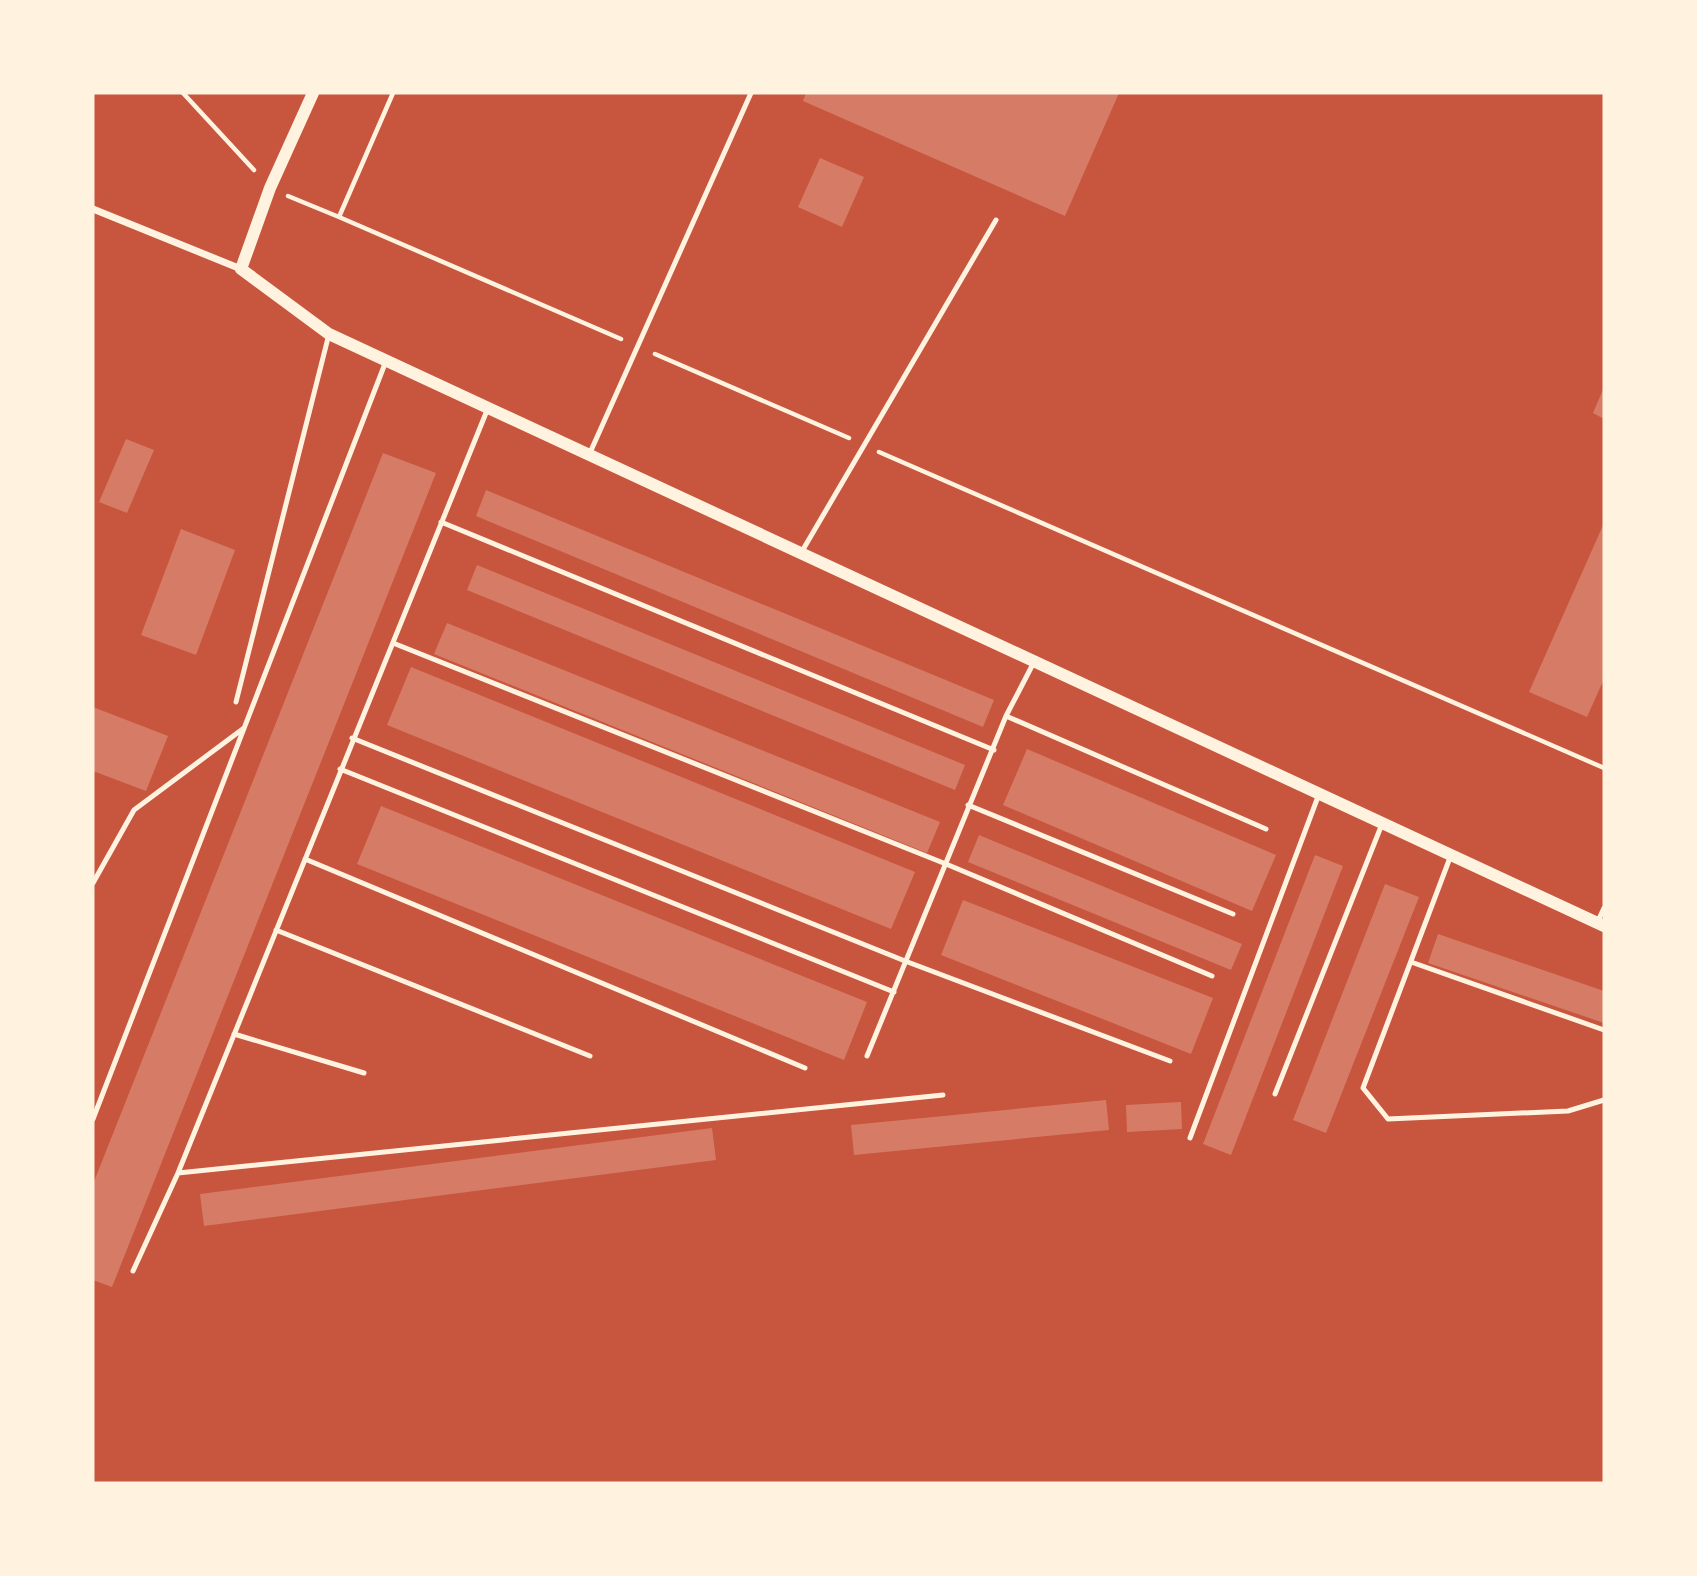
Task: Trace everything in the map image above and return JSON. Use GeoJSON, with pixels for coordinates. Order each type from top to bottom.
{"type":"FeatureCollection","features":[{"type":"Feature","properties":{"kind":"street"},"geometry":{"type":"LineString","coordinates":[[241,268],[270,188],[313,93]]}},
{"type":"Feature","properties":{"kind":"street"},"geometry":{"type":"LineString","coordinates":[[93,209],[241,268],[329,334],[1601,925]]}},
{"type":"Feature","properties":{"kind":"lane"},"geometry":{"type":"LineString","coordinates":[[589,455],[751,93]]}},
{"type":"Feature","properties":{"kind":"lane"},"geometry":{"type":"LineString","coordinates":[[801,553],[996,219]]}},
{"type":"Feature","properties":{"kind":"lane"},"geometry":{"type":"LineString","coordinates":[[236,702],[329,334]]}},
{"type":"Feature","properties":{"kind":"lane"},"geometry":{"type":"LineString","coordinates":[[93,1119],[386,361]]}},
{"type":"Feature","properties":{"kind":"lane"},"geometry":{"type":"LineString","coordinates":[[133,1271],[178,1173],[352,738],[488,408]]}},
{"type":"Feature","properties":{"kind":"lane"},"geometry":{"type":"LineString","coordinates":[[441,522],[994,750]]}},
{"type":"Feature","properties":{"kind":"lane"},"geometry":{"type":"LineString","coordinates":[[393,643],[946,864],[1212,976]]}},
{"type":"Feature","properties":{"kind":"lane"},"geometry":{"type":"LineString","coordinates":[[867,1056],[968,805],[994,750],[1006,716],[1034,662]]}},
{"type":"Feature","properties":{"kind":"lane"},"geometry":{"type":"LineString","coordinates":[[1006,716],[1266,828]]}},
{"type":"Feature","properties":{"kind":"lane"},"geometry":{"type":"LineString","coordinates":[[93,883],[134,810],[244,728]]}},
{"type":"Feature","properties":{"kind":"lane"},"geometry":{"type":"LineString","coordinates":[[352,738],[905,961],[1170,1061]]}},
{"type":"Feature","properties":{"kind":"lane"},"geometry":{"type":"LineString","coordinates":[[340,769],[894,992]]}},
{"type":"Feature","properties":{"kind":"lane"},"geometry":{"type":"LineString","coordinates":[[1190,1138],[1318,794]]}},
{"type":"Feature","properties":{"kind":"lane"},"geometry":{"type":"LineString","coordinates":[[968,805],[1233,914]]}},
{"type":"Feature","properties":{"kind":"lane"},"geometry":{"type":"LineString","coordinates":[[1275,1094],[1382,824]]}},
{"type":"Feature","properties":{"kind":"lane"},"geometry":{"type":"LineString","coordinates":[[1451,855],[1363,1088],[1388,1119],[1568,1111],[1604,1100]]}},
{"type":"Feature","properties":{"kind":"lane"},"geometry":{"type":"LineString","coordinates":[[305,859],[805,1068]]}},
{"type":"Feature","properties":{"kind":"lane"},"geometry":{"type":"LineString","coordinates":[[1601,925],[1604,908]]}},
{"type":"Feature","properties":{"kind":"lane"},"geometry":{"type":"LineString","coordinates":[[276,930],[590,1056]]}},
{"type":"Feature","properties":{"kind":"lane"},"geometry":{"type":"LineString","coordinates":[[1410,962],[1604,1030]]}},
{"type":"Feature","properties":{"kind":"lane"},"geometry":{"type":"LineString","coordinates":[[234,1034],[364,1073]]}},
{"type":"Feature","properties":{"kind":"lane"},"geometry":{"type":"LineString","coordinates":[[178,1173],[943,1095]]}},
{"type":"Feature","properties":{"kind":"path"},"geometry":{"type":"LineString","coordinates":[[393,93],[339,217],[1604,768]]}},
{"type":"Feature","properties":{"kind":"building"},"geometry":{"type":"Polygon","coordinates":[[[806,93],[1119,93],[1065,216],[803,101],[806,93]]]}},
{"type":"Feature","properties":{"kind":"building"},"geometry":{"type":"Polygon","coordinates":[[[820,158],[864,177],[842,227],[798,207],[820,158]]]}},
{"type":"Feature","properties":{"kind":"building"},"geometry":{"type":"Polygon","coordinates":[[[1604,387],[1604,419],[1593,413],[1604,387]]]}},
{"type":"Feature","properties":{"kind":"building"},"geometry":{"type":"Polygon","coordinates":[[[126,439],[154,450],[127,513],[99,502],[126,439]]]}},
{"type":"Feature","properties":{"kind":"building"},"geometry":{"type":"Polygon","coordinates":[[[383,453],[436,473],[112,1287],[93,1280],[93,1184],[383,453]]]}},
{"type":"Feature","properties":{"kind":"building"},"geometry":{"type":"Polygon","coordinates":[[[486,490],[994,700],[983,727],[476,516],[486,490]]]}},
{"type":"Feature","properties":{"kind":"building"},"geometry":{"type":"Polygon","coordinates":[[[1604,523],[1604,679],[1587,717],[1529,692],[1604,523]]]}},
{"type":"Feature","properties":{"kind":"building"},"geometry":{"type":"Polygon","coordinates":[[[181,529],[235,550],[196,655],[141,635],[181,529]]]}},
{"type":"Feature","properties":{"kind":"building"},"geometry":{"type":"Polygon","coordinates":[[[477,565],[965,765],[955,790],[467,590],[477,565]]]}},
{"type":"Feature","properties":{"kind":"building"},"geometry":{"type":"Polygon","coordinates":[[[447,623],[940,822],[927,853],[434,654],[447,623]]]}},
{"type":"Feature","properties":{"kind":"building"},"geometry":{"type":"Polygon","coordinates":[[[411,667],[915,872],[891,929],[387,725],[411,667]]]}},
{"type":"Feature","properties":{"kind":"building"},"geometry":{"type":"Polygon","coordinates":[[[93,707],[168,736],[146,791],[93,771],[93,707]]]}},
{"type":"Feature","properties":{"kind":"building"},"geometry":{"type":"Polygon","coordinates":[[[1027,749],[1276,855],[1252,911],[1003,805],[1027,749]]]}},
{"type":"Feature","properties":{"kind":"building"},"geometry":{"type":"Polygon","coordinates":[[[381,806],[867,1002],[844,1060],[357,864],[381,806]]]}},
{"type":"Feature","properties":{"kind":"building"},"geometry":{"type":"Polygon","coordinates":[[[979,835],[1242,944],[1231,970],[968,862],[979,835]]]}},
{"type":"Feature","properties":{"kind":"building"},"geometry":{"type":"Polygon","coordinates":[[[1315,855],[1343,866],[1231,1155],[1203,1144],[1315,855]]]}},
{"type":"Feature","properties":{"kind":"building"},"geometry":{"type":"Polygon","coordinates":[[[1385,884],[1419,897],[1326,1133],[1293,1120],[1385,884]]]}},
{"type":"Feature","properties":{"kind":"building"},"geometry":{"type":"Polygon","coordinates":[[[963,900],[1213,998],[1191,1054],[941,955],[963,900]]]}},
{"type":"Feature","properties":{"kind":"building"},"geometry":{"type":"Polygon","coordinates":[[[1438,934],[1604,991],[1604,1023],[1428,963],[1438,934]]]}},
{"type":"Feature","properties":{"kind":"building"},"geometry":{"type":"Polygon","coordinates":[[[1106,1100],[1109,1130],[854,1155],[851,1125],[1106,1100]]]}},
{"type":"Feature","properties":{"kind":"building"},"geometry":{"type":"Polygon","coordinates":[[[1181,1102],[1182,1129],[1127,1132],[1126,1105],[1181,1102]]]}},
{"type":"Feature","properties":{"kind":"building"},"geometry":{"type":"Polygon","coordinates":[[[712,1128],[716,1160],[204,1226],[200,1194],[712,1128]]]}}]}
